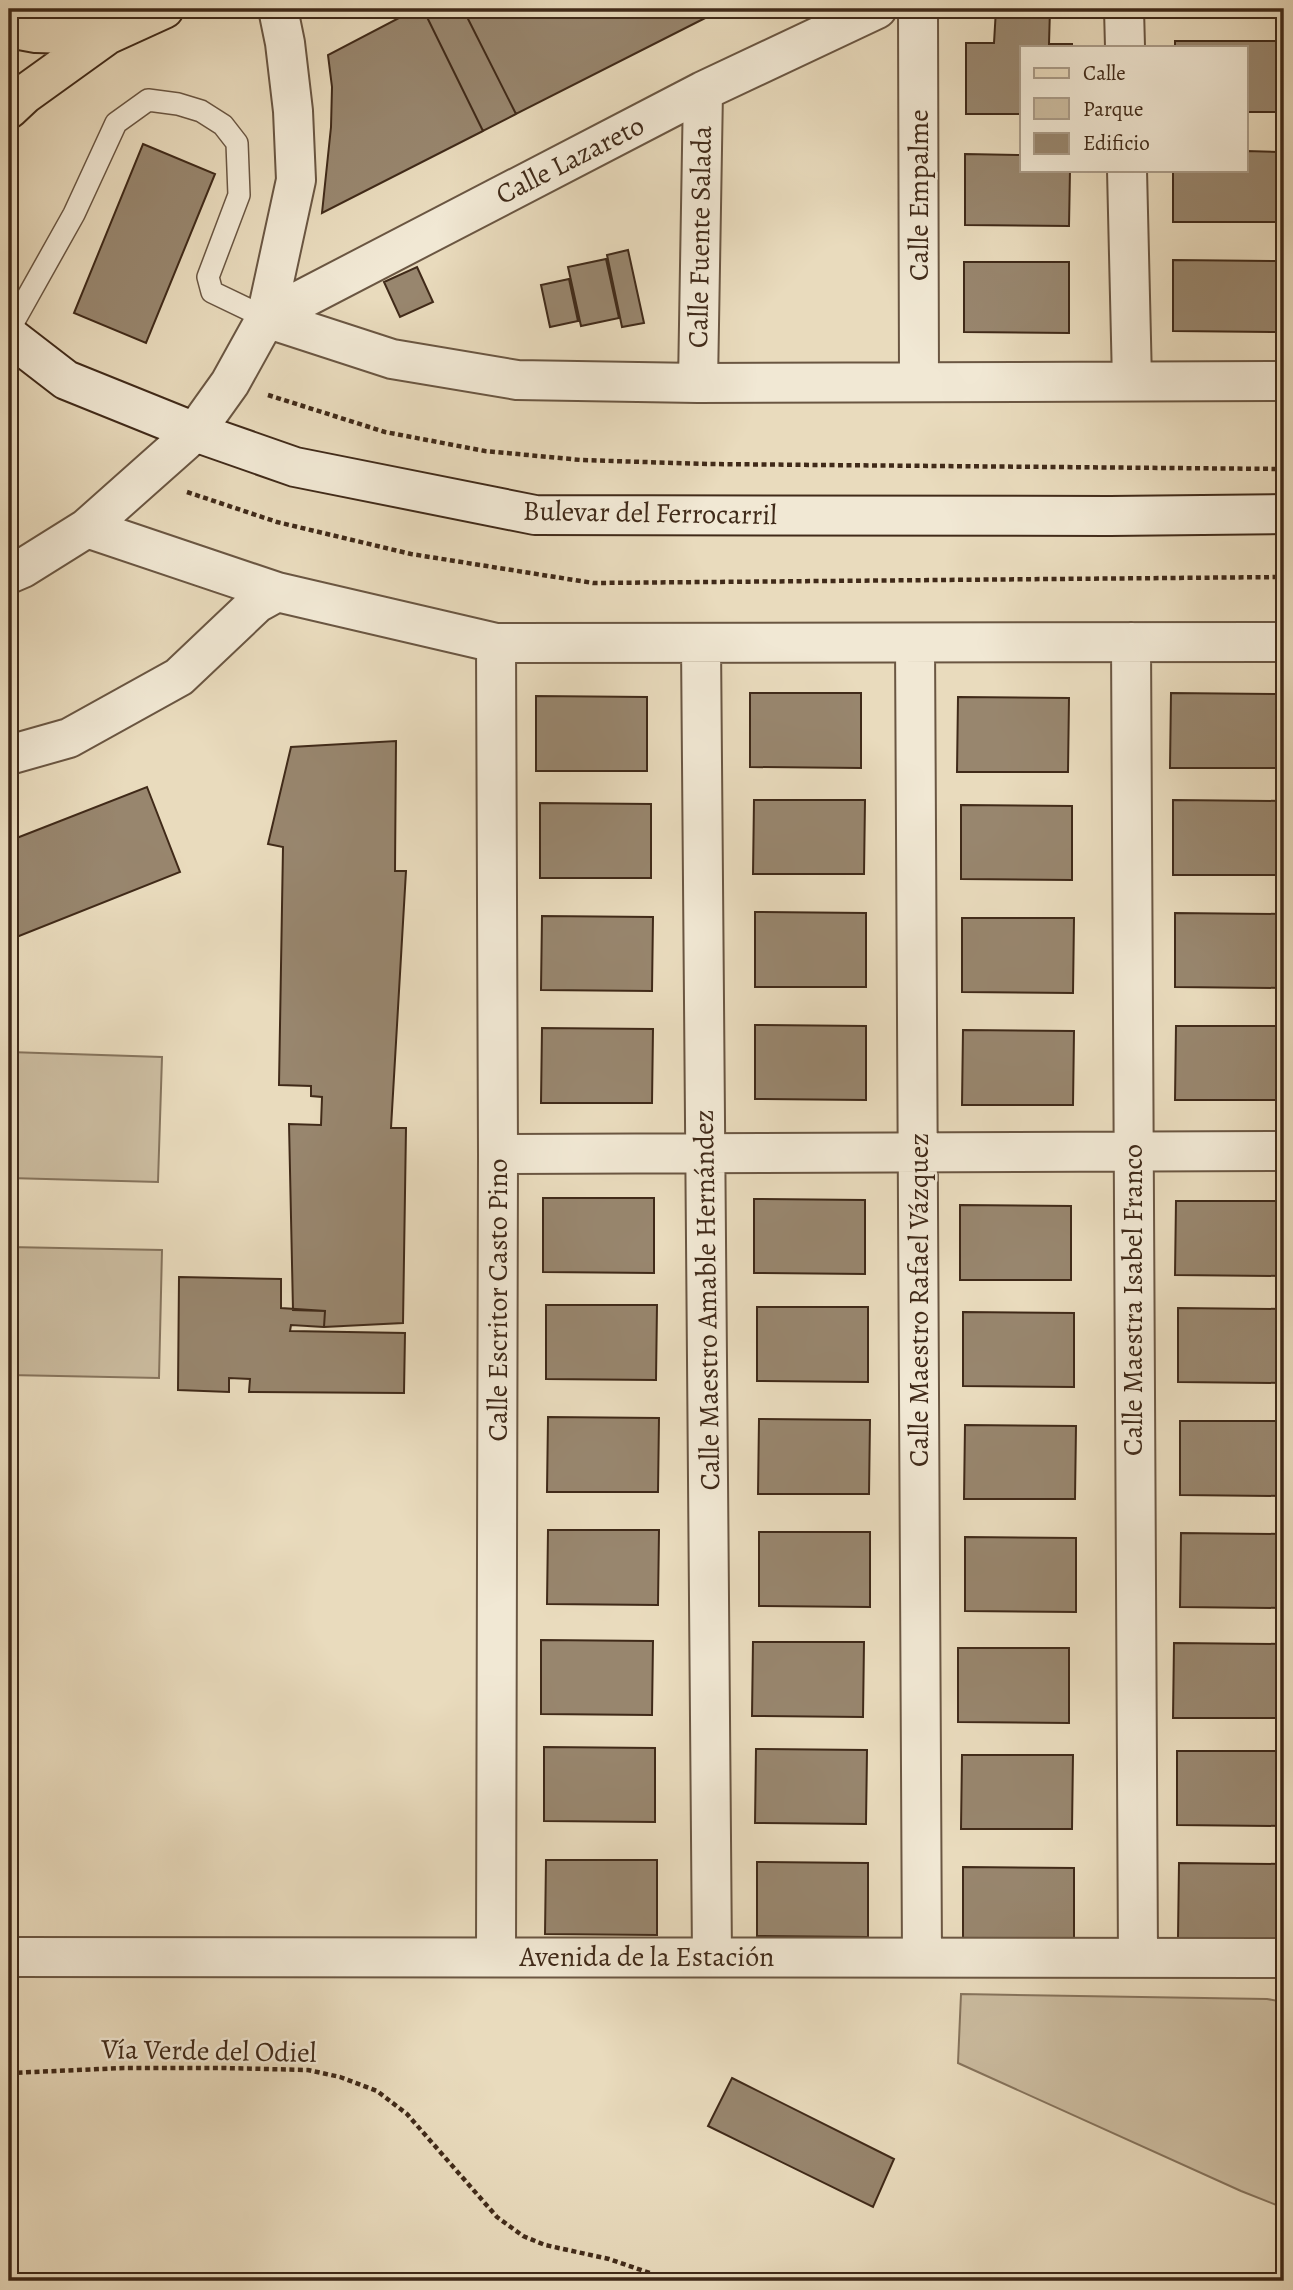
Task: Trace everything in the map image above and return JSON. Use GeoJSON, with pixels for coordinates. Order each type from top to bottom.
{"type":"FeatureCollection","features":[{"type":"Feature","properties":{"kind":"main road"},"geometry":{"type":"LineString","coordinates":[[9,109],[25,94],[107,35],[164,9]]}},
{"type":"Feature","properties":{"kind":"main road"},"geometry":{"type":"LineString","coordinates":[[9,28],[36,33],[107,35]]}},
{"type":"Feature","properties":{"kind":"street"},"geometry":{"type":"LineString","coordinates":[[9,574],[87,528],[195,432],[230,383],[266,318],[296,180],[293,111],[278,9]]}},
{"type":"Feature","properties":{"kind":"street","name":"Calle Lazareto"},"geometry":{"type":"LineString","coordinates":[[266,318],[703,91],[877,9]]}},
{"type":"Feature","properties":{"kind":"street","name":"Calle Empalme"},"geometry":{"type":"LineString","coordinates":[[918,9],[919,382]]}},
{"type":"Feature","properties":{"kind":"street"},"geometry":{"type":"LineString","coordinates":[[1124,9],[1125,46]]}},
{"type":"Feature","properties":{"kind":"street","name":"Calle Fuente Salada"},"geometry":{"type":"LineString","coordinates":[[698,383],[703,91]]}},
{"type":"Feature","properties":{"kind":"street"},"geometry":{"type":"LineString","coordinates":[[1127,172],[1132,381]]}},
{"type":"Feature","properties":{"kind":"street"},"geometry":{"type":"LineString","coordinates":[[266,318],[392,359],[517,380],[698,383],[1284,381]]}},
{"type":"Feature","properties":{"kind":"street","name":"Bulevar del Ferrocarril"},"geometry":{"type":"LineString","coordinates":[[9,336],[66,380],[195,432],[295,467],[535,515],[1284,514]]}},
{"type":"Feature","properties":{"kind":"street"},"geometry":{"type":"LineString","coordinates":[[87,528],[277,592],[496,643],[1284,642]]}},
{"type":"Feature","properties":{"kind":"street"},"geometry":{"type":"LineString","coordinates":[[9,755],[69,738],[179,677],[257,603],[277,592]]}},
{"type":"Feature","properties":{"kind":"street","name":"Calle Maestra Isabel Franco"},"geometry":{"type":"LineString","coordinates":[[1131,642],[1138,1958]]}},
{"type":"Feature","properties":{"kind":"street","name":"Calle Escritor Casto Pino"},"geometry":{"type":"LineString","coordinates":[[496,643],[496,1956]]}},
{"type":"Feature","properties":{"kind":"street","name":"Calle Maestro Amable Hernández"},"geometry":{"type":"LineString","coordinates":[[701,643],[712,1957]]}},
{"type":"Feature","properties":{"kind":"street","name":"Calle Maestro Rafael Vázquez"},"geometry":{"type":"LineString","coordinates":[[915,643],[922,1957]]}},
{"type":"Feature","properties":{"kind":"street"},"geometry":{"type":"LineString","coordinates":[[498,1154],[1284,1151]]}},
{"type":"Feature","properties":{"kind":"street","name":"Avenida de la Estación"},"geometry":{"type":"LineString","coordinates":[[9,1957],[1284,1958]]}},
{"type":"Feature","properties":{"kind":"lane"},"geometry":{"type":"LineString","coordinates":[[9,330],[74,214],[116,123],[148,100],[178,104],[201,111],[223,125],[237,143],[239,194],[208,277],[212,292],[266,318]]}},
{"type":"Feature","properties":{"kind":"path"},"geometry":{"type":"LineString","coordinates":[[230,383],[386,432],[485,451],[581,460],[708,464],[1284,468]]}},
{"type":"Feature","properties":{"kind":"path"},"geometry":{"type":"LineString","coordinates":[[144,477],[277,522],[398,551],[593,583],[1284,577]]}},
{"type":"Feature","properties":{"kind":"path","name":"Vía Verde del Odiel"},"geometry":{"type":"LineString","coordinates":[[9,2073],[124,2068],[224,2068],[308,2070],[340,2077],[377,2091],[407,2114],[496,2217],[523,2236],[545,2245],[608,2259],[673,2281]]}},
{"type":"Feature","properties":{"kind":"green space"},"geometry":{"type":"Polygon","coordinates":[[[9,1052],[162,1057],[158,1182],[9,1178],[9,1052]]]}},
{"type":"Feature","properties":{"kind":"green space"},"geometry":{"type":"Polygon","coordinates":[[[9,1247],[162,1250],[159,1378],[9,1375],[9,1247]]]}},
{"type":"Feature","properties":{"kind":"green space"},"geometry":{"type":"Polygon","coordinates":[[[961,1994],[1267,1999],[1284,2002],[1284,2208],[958,2063],[961,1994]]]}},
{"type":"Feature","properties":{"kind":"building"},"geometry":{"type":"Polygon","coordinates":[[[416,9],[423,9],[483,131],[322,213],[331,127],[332,87],[328,55],[416,9]]]}},
{"type":"Feature","properties":{"kind":"building"},"geometry":{"type":"Polygon","coordinates":[[[423,9],[463,9],[516,114],[483,131],[423,9]]]}},
{"type":"Feature","properties":{"kind":"building"},"geometry":{"type":"Polygon","coordinates":[[[463,9],[723,9],[516,114],[463,9]]]}},
{"type":"Feature","properties":{"kind":"building"},"geometry":{"type":"Polygon","coordinates":[[[996,9],[1050,9],[1049,44],[1072,46],[1020,46],[1020,114],[966,114],[966,43],[994,43],[996,9]]]}},
{"type":"Feature","properties":{"kind":"building"},"geometry":{"type":"Polygon","coordinates":[[[1175,41],[1280,41],[1280,112],[1248,112],[1248,46],[1175,46],[1175,41]]]}},
{"type":"Feature","properties":{"kind":"building"},"geometry":{"type":"Polygon","coordinates":[[[143,144],[215,174],[146,343],[74,313],[143,144]]]}},
{"type":"Feature","properties":{"kind":"building"},"geometry":{"type":"Polygon","coordinates":[[[1248,151],[1278,152],[1278,222],[1173,222],[1173,172],[1248,172],[1248,151]]]}},
{"type":"Feature","properties":{"kind":"building"},"geometry":{"type":"Polygon","coordinates":[[[965,154],[1020,155],[1020,172],[1070,172],[1069,226],[965,225],[965,154]]]}},
{"type":"Feature","properties":{"kind":"building"},"geometry":{"type":"Polygon","coordinates":[[[628,250],[644,323],[622,327],[607,255],[628,250]]]}},
{"type":"Feature","properties":{"kind":"building"},"geometry":{"type":"Polygon","coordinates":[[[606,259],[619,318],[581,326],[568,267],[606,259]]]}},
{"type":"Feature","properties":{"kind":"building"},"geometry":{"type":"Polygon","coordinates":[[[1173,260],[1279,261],[1277,332],[1173,331],[1173,260]]]}},
{"type":"Feature","properties":{"kind":"building"},"geometry":{"type":"Polygon","coordinates":[[[964,262],[1069,262],[1069,333],[964,332],[964,262]]]}},
{"type":"Feature","properties":{"kind":"building"},"geometry":{"type":"Polygon","coordinates":[[[417,267],[433,302],[400,317],[384,282],[417,267]]]}},
{"type":"Feature","properties":{"kind":"building"},"geometry":{"type":"Polygon","coordinates":[[[569,279],[578,321],[550,327],[541,285],[569,279]]]}},
{"type":"Feature","properties":{"kind":"building"},"geometry":{"type":"Polygon","coordinates":[[[750,693],[861,693],[861,768],[750,767],[750,693]]]}},
{"type":"Feature","properties":{"kind":"building"},"geometry":{"type":"Polygon","coordinates":[[[1171,693],[1282,694],[1282,768],[1170,768],[1171,693]]]}},
{"type":"Feature","properties":{"kind":"building"},"geometry":{"type":"Polygon","coordinates":[[[536,696],[647,697],[647,771],[536,771],[536,696]]]}},
{"type":"Feature","properties":{"kind":"building"},"geometry":{"type":"Polygon","coordinates":[[[958,697],[1069,698],[1068,772],[957,772],[958,697]]]}},
{"type":"Feature","properties":{"kind":"building"},"geometry":{"type":"Polygon","coordinates":[[[396,741],[395,871],[406,871],[391,1128],[406,1128],[403,1323],[324,1327],[325,1311],[293,1310],[289,1124],[321,1125],[322,1097],[311,1096],[311,1086],[279,1085],[283,847],[268,844],[291,747],[396,741]]]}},
{"type":"Feature","properties":{"kind":"building"},"geometry":{"type":"Polygon","coordinates":[[[147,787],[180,872],[9,940],[9,841],[147,787]]]}},
{"type":"Feature","properties":{"kind":"building"},"geometry":{"type":"Polygon","coordinates":[[[754,800],[865,800],[864,874],[753,874],[754,800]]]}},
{"type":"Feature","properties":{"kind":"building"},"geometry":{"type":"Polygon","coordinates":[[[1173,800],[1284,801],[1284,875],[1173,875],[1173,800]]]}},
{"type":"Feature","properties":{"kind":"building"},"geometry":{"type":"Polygon","coordinates":[[[540,803],[651,804],[651,878],[540,878],[540,803]]]}},
{"type":"Feature","properties":{"kind":"building"},"geometry":{"type":"Polygon","coordinates":[[[961,805],[1072,806],[1072,880],[961,879],[961,805]]]}},
{"type":"Feature","properties":{"kind":"building"},"geometry":{"type":"Polygon","coordinates":[[[755,912],[866,913],[866,987],[755,987],[755,912]]]}},
{"type":"Feature","properties":{"kind":"building"},"geometry":{"type":"Polygon","coordinates":[[[1175,913],[1284,914],[1284,988],[1175,987],[1175,913]]]}},
{"type":"Feature","properties":{"kind":"building"},"geometry":{"type":"Polygon","coordinates":[[[542,916],[653,917],[652,991],[541,990],[542,916]]]}},
{"type":"Feature","properties":{"kind":"building"},"geometry":{"type":"Polygon","coordinates":[[[962,918],[1074,918],[1073,993],[962,992],[962,918]]]}},
{"type":"Feature","properties":{"kind":"building"},"geometry":{"type":"Polygon","coordinates":[[[755,1025],[866,1026],[866,1100],[755,1099],[755,1025]]]}},
{"type":"Feature","properties":{"kind":"building"},"geometry":{"type":"Polygon","coordinates":[[[1176,1026],[1284,1026],[1284,1100],[1175,1100],[1176,1026]]]}},
{"type":"Feature","properties":{"kind":"building"},"geometry":{"type":"Polygon","coordinates":[[[542,1028],[653,1029],[652,1103],[541,1103],[542,1028]]]}},
{"type":"Feature","properties":{"kind":"building"},"geometry":{"type":"Polygon","coordinates":[[[963,1030],[1074,1031],[1073,1105],[962,1105],[963,1030]]]}},
{"type":"Feature","properties":{"kind":"building"},"geometry":{"type":"Polygon","coordinates":[[[543,1198],[654,1198],[654,1273],[543,1272],[543,1198]]]}},
{"type":"Feature","properties":{"kind":"building"},"geometry":{"type":"Polygon","coordinates":[[[754,1199],[865,1200],[865,1274],[754,1273],[754,1199]]]}},
{"type":"Feature","properties":{"kind":"building"},"geometry":{"type":"Polygon","coordinates":[[[1176,1201],[1284,1201],[1284,1276],[1175,1275],[1176,1201]]]}},
{"type":"Feature","properties":{"kind":"building"},"geometry":{"type":"Polygon","coordinates":[[[960,1205],[1071,1206],[1071,1280],[960,1280],[960,1205]]]}},
{"type":"Feature","properties":{"kind":"building"},"geometry":{"type":"Polygon","coordinates":[[[179,1277],[281,1279],[281,1308],[325,1311],[324,1327],[291,1325],[290,1331],[405,1333],[404,1393],[249,1392],[250,1379],[229,1378],[229,1392],[178,1390],[179,1277]]]}},
{"type":"Feature","properties":{"kind":"building"},"geometry":{"type":"Polygon","coordinates":[[[546,1305],[657,1305],[656,1380],[546,1379],[546,1305]]]}},
{"type":"Feature","properties":{"kind":"building"},"geometry":{"type":"Polygon","coordinates":[[[757,1307],[868,1307],[868,1382],[757,1381],[757,1307]]]}},
{"type":"Feature","properties":{"kind":"building"},"geometry":{"type":"Polygon","coordinates":[[[1178,1308],[1284,1309],[1284,1383],[1178,1382],[1178,1308]]]}},
{"type":"Feature","properties":{"kind":"building"},"geometry":{"type":"Polygon","coordinates":[[[963,1312],[1074,1313],[1074,1387],[963,1386],[963,1312]]]}},
{"type":"Feature","properties":{"kind":"building"},"geometry":{"type":"Polygon","coordinates":[[[548,1417],[659,1418],[658,1492],[547,1492],[548,1417]]]}},
{"type":"Feature","properties":{"kind":"building"},"geometry":{"type":"Polygon","coordinates":[[[759,1419],[870,1420],[869,1494],[758,1494],[759,1419]]]}},
{"type":"Feature","properties":{"kind":"building"},"geometry":{"type":"Polygon","coordinates":[[[1180,1421],[1284,1421],[1284,1496],[1180,1495],[1180,1421]]]}},
{"type":"Feature","properties":{"kind":"building"},"geometry":{"type":"Polygon","coordinates":[[[965,1425],[1076,1426],[1075,1499],[964,1499],[965,1425]]]}},
{"type":"Feature","properties":{"kind":"building"},"geometry":{"type":"Polygon","coordinates":[[[548,1530],[659,1530],[658,1605],[547,1604],[548,1530]]]}},
{"type":"Feature","properties":{"kind":"building"},"geometry":{"type":"Polygon","coordinates":[[[759,1532],[870,1532],[870,1607],[759,1606],[759,1532]]]}},
{"type":"Feature","properties":{"kind":"building"},"geometry":{"type":"Polygon","coordinates":[[[1181,1533],[1284,1534],[1284,1608],[1180,1607],[1181,1533]]]}},
{"type":"Feature","properties":{"kind":"building"},"geometry":{"type":"Polygon","coordinates":[[[965,1537],[1076,1538],[1076,1612],[965,1611],[965,1537]]]}},
{"type":"Feature","properties":{"kind":"building"},"geometry":{"type":"Polygon","coordinates":[[[541,1640],[653,1641],[652,1715],[541,1714],[541,1640]]]}},
{"type":"Feature","properties":{"kind":"building"},"geometry":{"type":"Polygon","coordinates":[[[753,1642],[864,1642],[863,1717],[752,1716],[753,1642]]]}},
{"type":"Feature","properties":{"kind":"building"},"geometry":{"type":"Polygon","coordinates":[[[1174,1643],[1284,1644],[1284,1718],[1173,1718],[1174,1643]]]}},
{"type":"Feature","properties":{"kind":"building"},"geometry":{"type":"Polygon","coordinates":[[[958,1648],[1069,1648],[1069,1723],[958,1722],[958,1648]]]}},
{"type":"Feature","properties":{"kind":"building"},"geometry":{"type":"Polygon","coordinates":[[[544,1747],[655,1748],[655,1822],[544,1821],[544,1747]]]}},
{"type":"Feature","properties":{"kind":"building"},"geometry":{"type":"Polygon","coordinates":[[[756,1749],[867,1750],[866,1824],[755,1823],[756,1749]]]}},
{"type":"Feature","properties":{"kind":"building"},"geometry":{"type":"Polygon","coordinates":[[[1177,1751],[1284,1751],[1284,1826],[1177,1825],[1177,1751]]]}},
{"type":"Feature","properties":{"kind":"building"},"geometry":{"type":"Polygon","coordinates":[[[962,1755],[1073,1755],[1072,1829],[961,1829],[962,1755]]]}},
{"type":"Feature","properties":{"kind":"building"},"geometry":{"type":"Polygon","coordinates":[[[546,1860],[657,1860],[657,1935],[545,1934],[546,1860]]]}},
{"type":"Feature","properties":{"kind":"building"},"geometry":{"type":"Polygon","coordinates":[[[757,1862],[868,1863],[868,1937],[757,1936],[757,1862]]]}},
{"type":"Feature","properties":{"kind":"building"},"geometry":{"type":"Polygon","coordinates":[[[1179,1863],[1284,1864],[1284,1938],[1178,1938],[1179,1863]]]}},
{"type":"Feature","properties":{"kind":"building"},"geometry":{"type":"Polygon","coordinates":[[[963,1867],[1074,1868],[1074,1942],[963,1942],[963,1867]]]}},
{"type":"Feature","properties":{"kind":"building"},"geometry":{"type":"Polygon","coordinates":[[[732,2078],[894,2159],[873,2207],[708,2126],[732,2078]]]}}]}
